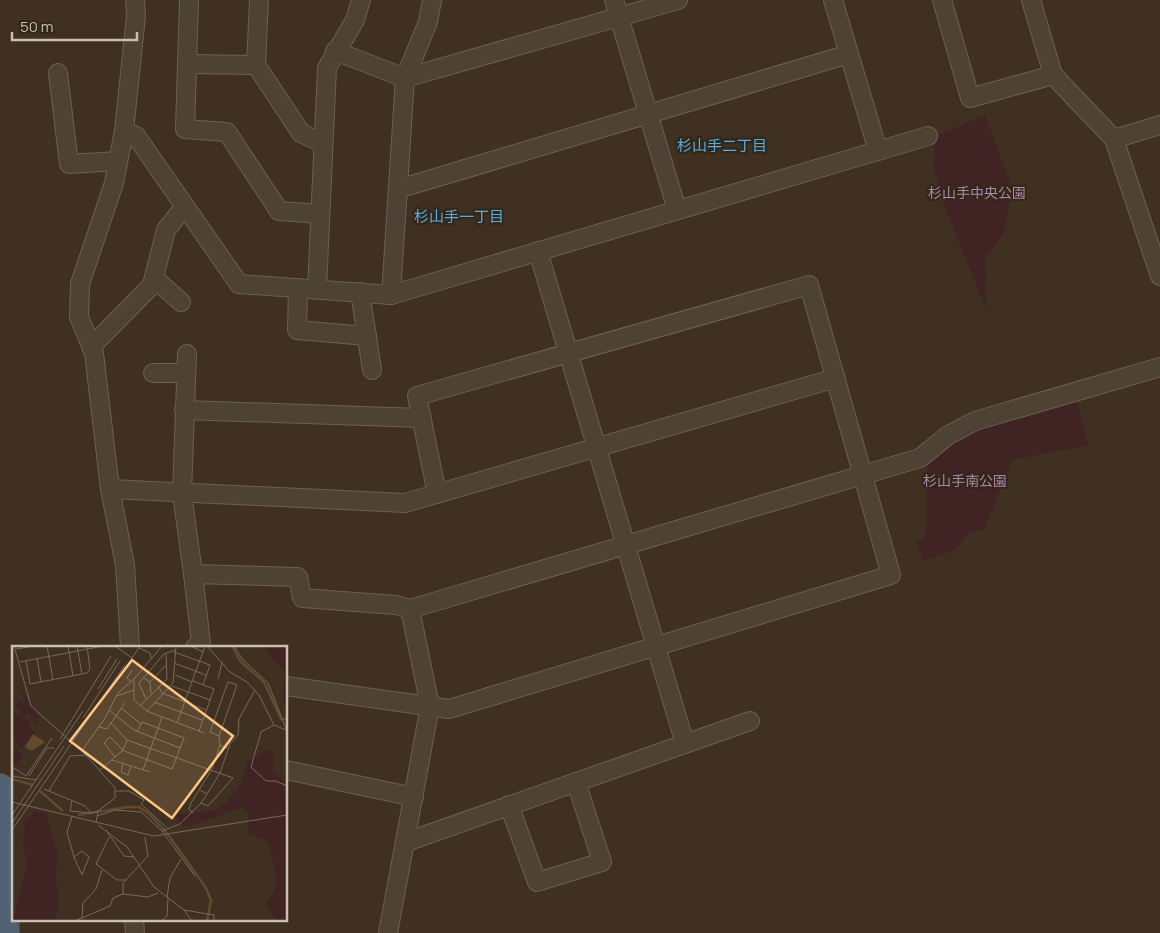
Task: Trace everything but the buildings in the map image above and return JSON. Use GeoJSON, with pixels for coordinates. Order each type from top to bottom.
{"type":"FeatureCollection","features":[{"type":"Feature","properties":{"kind":"highway"},"geometry":{"type":"LineString","coordinates":[[0,788],[5,933]]}},
{"type":"Feature","properties":{"kind":"street"},"geometry":{"type":"LineString","coordinates":[[130,646],[125,565],[110,489],[92,348],[79,317],[80,284],[114,183],[124,131],[136,16],[135,0]]}},
{"type":"Feature","properties":{"kind":"street"},"geometry":{"type":"LineString","coordinates":[[189,0],[185,129],[227,132],[279,211],[320,214]]}},
{"type":"Feature","properties":{"kind":"street"},"geometry":{"type":"LineString","coordinates":[[259,0],[256,65],[301,133],[322,143]]}},
{"type":"Feature","properties":{"kind":"street"},"geometry":{"type":"LineString","coordinates":[[317,290],[322,143],[327,68],[335,51],[356,20],[361,0]]}},
{"type":"Feature","properties":{"kind":"street"},"geometry":{"type":"LineString","coordinates":[[391,294],[405,78],[428,22],[432,0]]}},
{"type":"Feature","properties":{"kind":"street"},"geometry":{"type":"LineString","coordinates":[[335,51],[405,78],[617,8],[678,0]]}},
{"type":"Feature","properties":{"kind":"street"},"geometry":{"type":"LineString","coordinates":[[833,0],[878,151]]}},
{"type":"Feature","properties":{"kind":"street"},"geometry":{"type":"LineString","coordinates":[[942,0],[970,98],[1053,75]]}},
{"type":"Feature","properties":{"kind":"street"},"geometry":{"type":"LineString","coordinates":[[1031,0],[1053,75],[1114,140],[1160,276]]}},
{"type":"Feature","properties":{"kind":"street"},"geometry":{"type":"LineString","coordinates":[[617,8],[677,210]]}},
{"type":"Feature","properties":{"kind":"street"},"geometry":{"type":"LineString","coordinates":[[398,189],[849,54]]}},
{"type":"Feature","properties":{"kind":"street"},"geometry":{"type":"LineString","coordinates":[[187,64],[256,65]]}},
{"type":"Feature","properties":{"kind":"street"},"geometry":{"type":"LineString","coordinates":[[58,73],[68,164],[118,161]]}},
{"type":"Feature","properties":{"kind":"street"},"geometry":{"type":"LineString","coordinates":[[1114,140],[1160,125]]}},
{"type":"Feature","properties":{"kind":"street"},"geometry":{"type":"LineString","coordinates":[[124,131],[136,136],[239,284],[391,294],[928,136]]}},
{"type":"Feature","properties":{"kind":"street"},"geometry":{"type":"LineString","coordinates":[[92,348],[152,285],[166,230],[185,206]]}},
{"type":"Feature","properties":{"kind":"street"},"geometry":{"type":"LineString","coordinates":[[538,251],[685,744]]}},
{"type":"Feature","properties":{"kind":"street"},"geometry":{"type":"LineString","coordinates":[[154,278],[181,302]]}},
{"type":"Feature","properties":{"kind":"street"},"geometry":{"type":"LineString","coordinates":[[288,686],[449,709],[891,575],[810,285],[417,396],[437,494]]}},
{"type":"Feature","properties":{"kind":"street"},"geometry":{"type":"LineString","coordinates":[[298,288],[297,330],[367,336]]}},
{"type":"Feature","properties":{"kind":"street"},"geometry":{"type":"LineString","coordinates":[[360,292],[372,370]]}},
{"type":"Feature","properties":{"kind":"street"},"geometry":{"type":"LineString","coordinates":[[187,354],[182,493],[201,643],[196,646]]}},
{"type":"Feature","properties":{"kind":"street"},"geometry":{"type":"LineString","coordinates":[[193,574],[298,577],[302,598],[396,605],[410,609],[920,458],[946,436],[975,421],[1160,367]]}},
{"type":"Feature","properties":{"kind":"street"},"geometry":{"type":"LineString","coordinates":[[153,373],[186,373]]}},
{"type":"Feature","properties":{"kind":"street"},"geometry":{"type":"LineString","coordinates":[[110,489],[405,503],[836,378]]}},
{"type":"Feature","properties":{"kind":"street"},"geometry":{"type":"LineString","coordinates":[[184,410],[422,418]]}},
{"type":"Feature","properties":{"kind":"street"},"geometry":{"type":"LineString","coordinates":[[388,933],[430,706],[410,609]]}},
{"type":"Feature","properties":{"kind":"street"},"geometry":{"type":"LineString","coordinates":[[406,842],[750,721]]}},
{"type":"Feature","properties":{"kind":"street"},"geometry":{"type":"LineString","coordinates":[[288,770],[414,797]]}},
{"type":"Feature","properties":{"kind":"street"},"geometry":{"type":"LineString","coordinates":[[509,805],[537,882],[602,862],[576,782]]}},
{"type":"Feature","properties":{"kind":"street"},"geometry":{"type":"LineString","coordinates":[[134,920],[135,933]]}},
{"type":"Feature","properties":{"kind":"green space","name":"杉山手中央公園"},"geometry":{"type":"Polygon","coordinates":[[[985,115],[1013,191],[1003,235],[985,257],[986,309],[947,212],[934,169],[935,137],[985,115]]]}},
{"type":"Feature","properties":{"kind":"green space","name":"杉山手南公園"},"geometry":{"type":"Polygon","coordinates":[[[1077,400],[1088,445],[1012,460],[984,530],[969,532],[955,550],[924,561],[916,542],[926,537],[928,465],[971,431],[1077,400]]]}},
{"type":"Feature","properties":{"kind":"district","name":"杉山手二丁目"},"geometry":{"type":"Point","coordinates":[722,146]}},
{"type":"Feature","properties":{"kind":"district","name":"杉山手一丁目"},"geometry":{"type":"Point","coordinates":[459,217]}}]}
